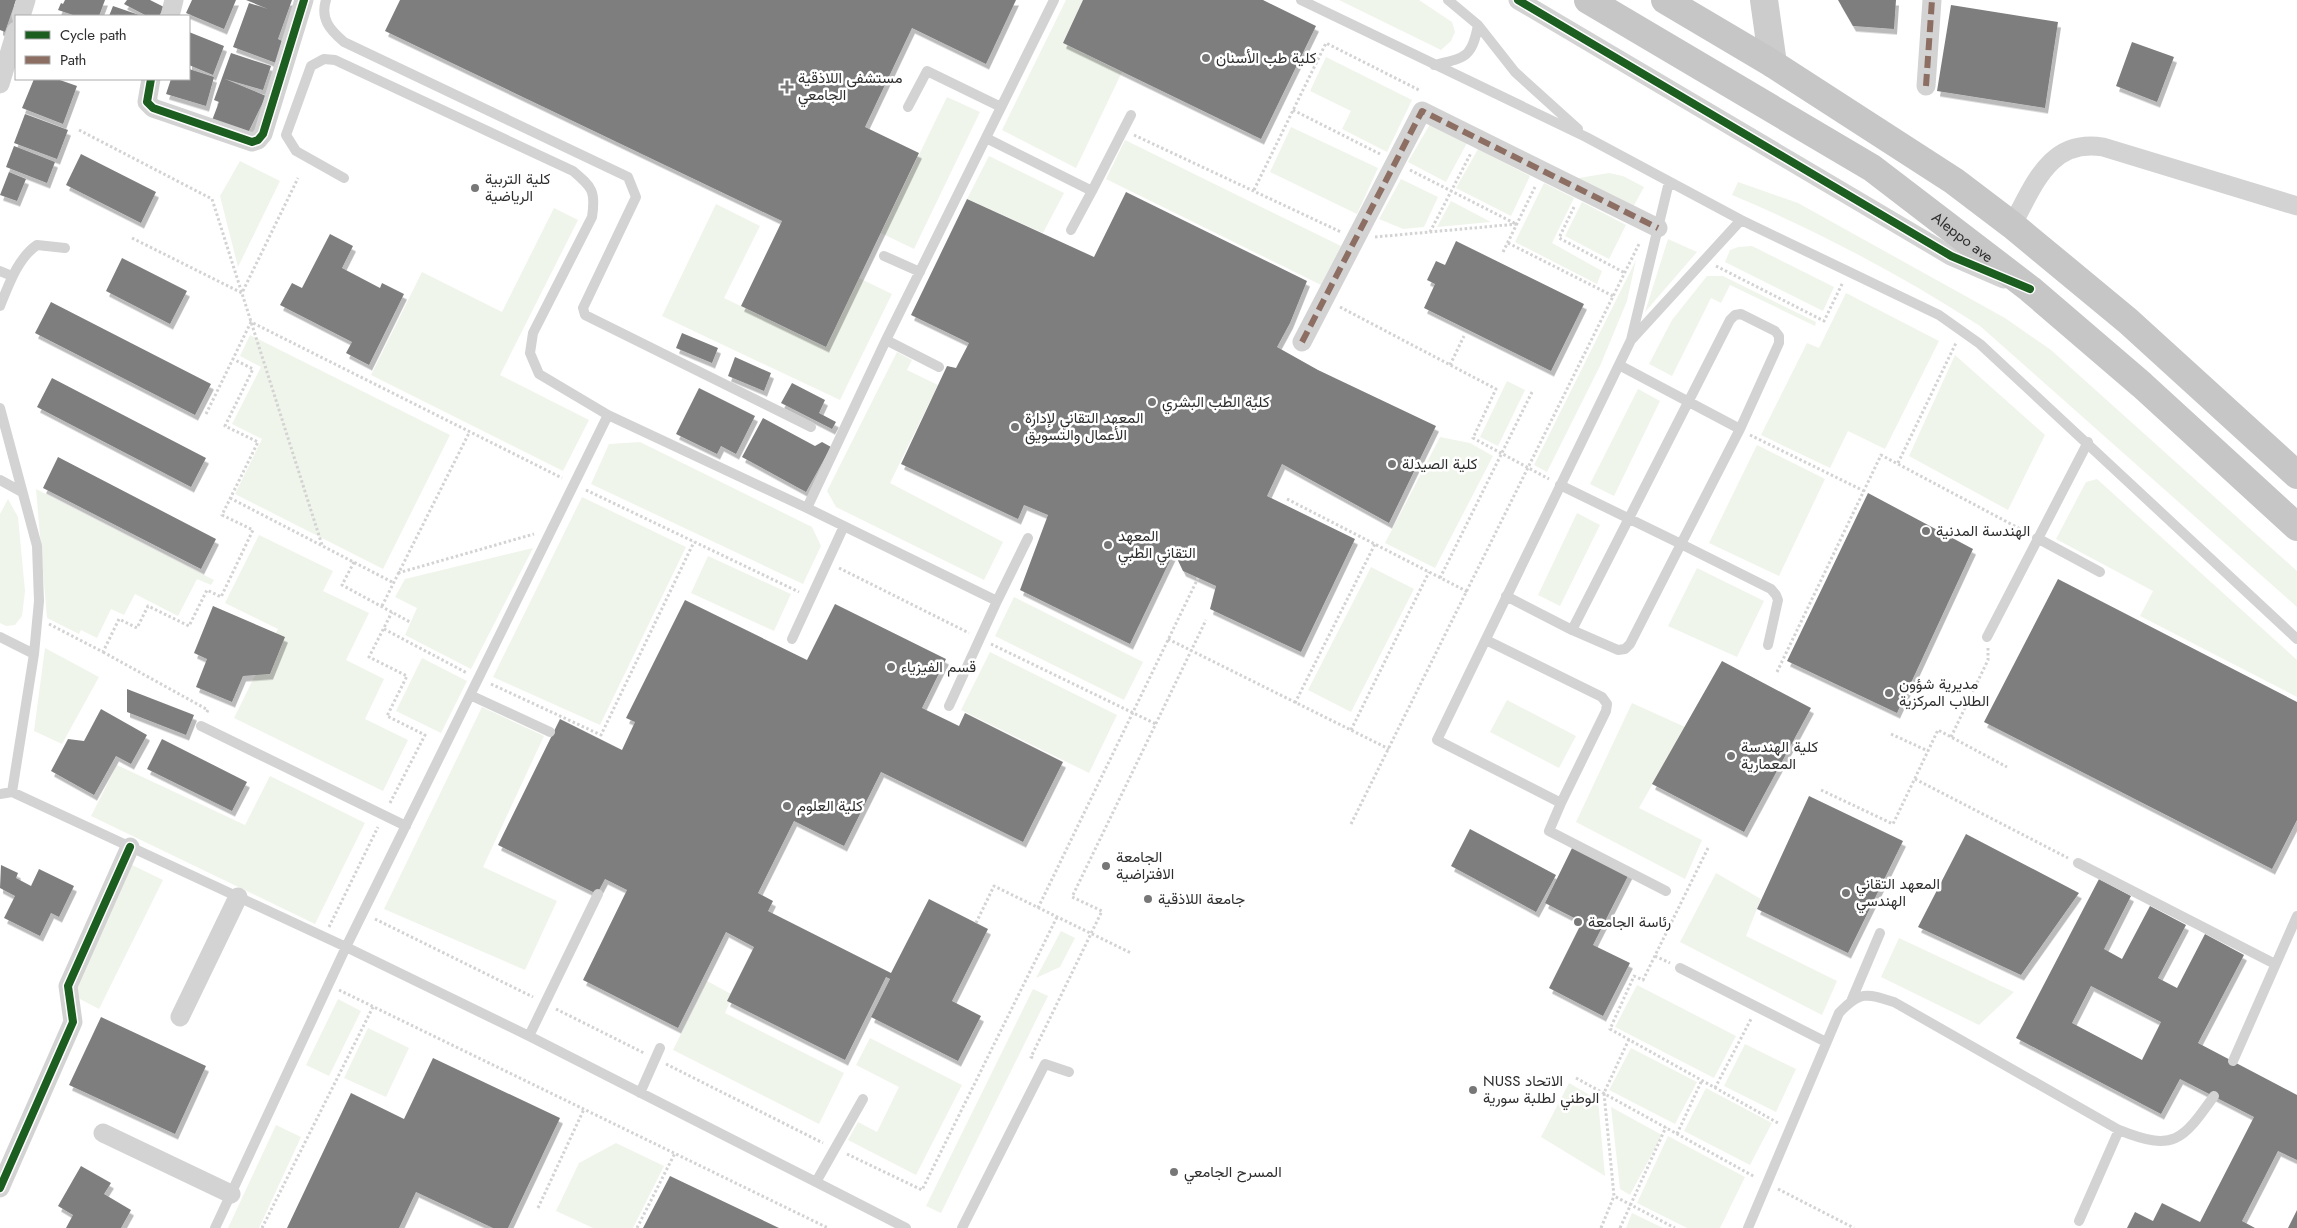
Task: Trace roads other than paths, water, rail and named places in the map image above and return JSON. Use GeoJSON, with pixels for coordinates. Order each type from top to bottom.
{"type":"FeatureCollection","features":[{"type":"Feature","properties":{"kind":"main road","name":"Aleppo ave"},"geometry":{"type":"LineString","coordinates":[[1588,0],[1872,168],[2030,289],[2142,385],[2297,527]]}},
{"type":"Feature","properties":{"kind":"main road"},"geometry":{"type":"LineString","coordinates":[[1665,0],[1773,64],[1954,181],[2012,225],[2128,321],[2297,475]]}},
{"type":"Feature","properties":{"kind":"main road"},"geometry":{"type":"LineString","coordinates":[[1764,0],[1773,64]]}},
{"type":"Feature","properties":{"kind":"street"},"geometry":{"type":"LineString","coordinates":[[21,15],[26,0]]}},
{"type":"Feature","properties":{"kind":"street"},"geometry":{"type":"LineString","coordinates":[[170,15],[174,0]]}},
{"type":"Feature","properties":{"kind":"street"},"geometry":{"type":"LineString","coordinates":[[151,80],[147,102],[152,108],[252,142],[258,140],[263,134],[304,0]]}},
{"type":"Feature","properties":{"kind":"street"},"geometry":{"type":"LineString","coordinates":[[1518,0],[1951,256],[2030,289]]}},
{"type":"Feature","properties":{"kind":"street"},"geometry":{"type":"LineString","coordinates":[[1926,86],[1932,0]]}},
{"type":"Feature","properties":{"kind":"street"},"geometry":{"type":"LineString","coordinates":[[0,84],[15,34]]}},
{"type":"Feature","properties":{"kind":"street"},"geometry":{"type":"LineString","coordinates":[[1302,342],[1422,111],[1654,226]]}},
{"type":"Feature","properties":{"kind":"street"},"geometry":{"type":"LineString","coordinates":[[2012,225],[2049,163],[2068,149],[2080,146],[2103,147],[2297,206]]}},
{"type":"Feature","properties":{"kind":"street"},"geometry":{"type":"LineString","coordinates":[[0,1188],[73,1022],[68,986],[130,847]]}},
{"type":"Feature","properties":{"kind":"street"},"geometry":{"type":"LineString","coordinates":[[180,1018],[238,897]]}},
{"type":"Feature","properties":{"kind":"street"},"geometry":{"type":"LineString","coordinates":[[103,1133],[231,1194]]}},
{"type":"Feature","properties":{"kind":"lane"},"geometry":{"type":"LineString","coordinates":[[326,0],[323,9],[325,22],[344,42],[628,177],[636,197],[583,308],[585,316],[811,427]]}},
{"type":"Feature","properties":{"kind":"lane"},"geometry":{"type":"LineString","coordinates":[[808,508],[886,340],[1054,0]]}},
{"type":"Feature","properties":{"kind":"lane"},"geometry":{"type":"LineString","coordinates":[[1301,0],[1586,137],[1741,220],[1939,315],[1980,344],[2088,442],[2297,639]]}},
{"type":"Feature","properties":{"kind":"lane"},"geometry":{"type":"LineString","coordinates":[[1448,0],[1478,25],[1515,72],[1586,137]]}},
{"type":"Feature","properties":{"kind":"lane"},"geometry":{"type":"LineString","coordinates":[[1434,64],[1462,58],[1474,43],[1478,25]]}},
{"type":"Feature","properties":{"kind":"lane"},"geometry":{"type":"LineString","coordinates":[[344,178],[296,151],[286,135],[311,66],[324,59],[335,60],[573,171],[590,184],[595,202],[592,217],[533,333],[530,353],[539,374],[608,415],[808,508],[997,601]]}},
{"type":"Feature","properties":{"kind":"lane"},"geometry":{"type":"LineString","coordinates":[[908,107],[927,71],[1001,107]]}},
{"type":"Feature","properties":{"kind":"lane"},"geometry":{"type":"LineString","coordinates":[[1071,230],[1131,115]]}},
{"type":"Feature","properties":{"kind":"lane"},"geometry":{"type":"LineString","coordinates":[[986,138],[1092,191]]}},
{"type":"Feature","properties":{"kind":"lane"},"geometry":{"type":"LineString","coordinates":[[1561,803],[1437,740],[1631,340],[1654,226],[1669,182]]}},
{"type":"Feature","properties":{"kind":"lane"},"geometry":{"type":"LineString","coordinates":[[1631,340],[1741,220]]}},
{"type":"Feature","properties":{"kind":"lane"},"geometry":{"type":"LineString","coordinates":[[0,306],[12,276],[31,249],[37,245],[65,248]]}},
{"type":"Feature","properties":{"kind":"lane"},"geometry":{"type":"LineString","coordinates":[[884,256],[920,272]]}},
{"type":"Feature","properties":{"kind":"lane"},"geometry":{"type":"LineString","coordinates":[[0,271],[12,276]]}},
{"type":"Feature","properties":{"kind":"lane"},"geometry":{"type":"LineString","coordinates":[[1506,596],[1572,630],[1618,650],[1625,649],[1630,644],[1740,430],[1779,343],[1779,336],[1775,331],[1741,314],[1736,315],[1730,320],[1572,630]]}},
{"type":"Feature","properties":{"kind":"lane"},"geometry":{"type":"LineString","coordinates":[[886,340],[939,367]]}},
{"type":"Feature","properties":{"kind":"lane"},"geometry":{"type":"LineString","coordinates":[[1619,365],[1740,430]]}},
{"type":"Feature","properties":{"kind":"lane"},"geometry":{"type":"LineString","coordinates":[[0,408],[37,546],[38,618],[12,792]]}},
{"type":"Feature","properties":{"kind":"lane"},"geometry":{"type":"LineString","coordinates":[[215,1228],[330,986],[346,947],[608,415]]}},
{"type":"Feature","properties":{"kind":"lane"},"geometry":{"type":"LineString","coordinates":[[1987,637],[2088,442]]}},
{"type":"Feature","properties":{"kind":"lane"},"geometry":{"type":"LineString","coordinates":[[0,480],[22,492]]}},
{"type":"Feature","properties":{"kind":"lane"},"geometry":{"type":"LineString","coordinates":[[1560,485],[1770,589],[1776,594],[1778,600],[1768,645]]}},
{"type":"Feature","properties":{"kind":"lane"},"geometry":{"type":"LineString","coordinates":[[792,639],[844,526]]}},
{"type":"Feature","properties":{"kind":"lane"},"geometry":{"type":"LineString","coordinates":[[949,706],[1028,538]]}},
{"type":"Feature","properties":{"kind":"lane"},"geometry":{"type":"LineString","coordinates":[[2037,538],[2100,572]]}},
{"type":"Feature","properties":{"kind":"lane"},"geometry":{"type":"LineString","coordinates":[[0,637],[34,654]]}},
{"type":"Feature","properties":{"kind":"lane"},"geometry":{"type":"LineString","coordinates":[[1486,640],[1602,697],[1606,704],[1606,711],[1549,831],[1666,891]]}},
{"type":"Feature","properties":{"kind":"lane"},"geometry":{"type":"LineString","coordinates":[[470,694],[550,732]]}},
{"type":"Feature","properties":{"kind":"lane"},"geometry":{"type":"LineString","coordinates":[[201,726],[406,826]]}},
{"type":"Feature","properties":{"kind":"lane"},"geometry":{"type":"LineString","coordinates":[[0,794],[12,792],[346,947],[529,1036],[906,1228]]}},
{"type":"Feature","properties":{"kind":"lane"},"geometry":{"type":"LineString","coordinates":[[2078,863],[2275,964]]}},
{"type":"Feature","properties":{"kind":"lane"},"geometry":{"type":"LineString","coordinates":[[529,1036],[598,894]]}},
{"type":"Feature","properties":{"kind":"lane"},"geometry":{"type":"LineString","coordinates":[[2233,1061],[2297,916]]}},
{"type":"Feature","properties":{"kind":"lane"},"geometry":{"type":"LineString","coordinates":[[1748,1228],[1826,1042],[1839,1013],[1852,1000],[1880,933]]}},
{"type":"Feature","properties":{"kind":"lane"},"geometry":{"type":"LineString","coordinates":[[1680,968],[1826,1042]]}},
{"type":"Feature","properties":{"kind":"lane"},"geometry":{"type":"LineString","coordinates":[[1852,1000],[1871,994],[1894,1002],[2120,1130],[2144,1140],[2170,1141],[2191,1129],[2214,1096]]}},
{"type":"Feature","properties":{"kind":"lane"},"geometry":{"type":"LineString","coordinates":[[640,1093],[660,1048]]}},
{"type":"Feature","properties":{"kind":"lane"},"geometry":{"type":"LineString","coordinates":[[962,1228],[1044,1064],[1069,1072]]}},
{"type":"Feature","properties":{"kind":"lane"},"geometry":{"type":"LineString","coordinates":[[816,1182],[863,1099]]}},
{"type":"Feature","properties":{"kind":"lane"},"geometry":{"type":"LineString","coordinates":[[2079,1221],[2120,1130]]}},
{"type":"Feature","properties":{"kind":"place","name":"كلية طب الأسنان"},"geometry":{"type":"Point","coordinates":[1206,58]}},
{"type":"Feature","properties":{"kind":"place","name":"مستشفى اللاذقية الجامعي"},"geometry":{"type":"Point","coordinates":[787,87]}},
{"type":"Feature","properties":{"kind":"place","name":"كلية التربية الرياضية"},"geometry":{"type":"Point","coordinates":[475,188]}},
{"type":"Feature","properties":{"kind":"place","name":"كلية الطب البشري"},"geometry":{"type":"Point","coordinates":[1152,402]}},
{"type":"Feature","properties":{"kind":"place","name":"المعهد التقاني لإدارة الأعمال والتسويق"},"geometry":{"type":"Point","coordinates":[1015,427]}},
{"type":"Feature","properties":{"kind":"place","name":"كلية الصيدلة"},"geometry":{"type":"Point","coordinates":[1392,464]}},
{"type":"Feature","properties":{"kind":"place","name":"الهندسة المدنية"},"geometry":{"type":"Point","coordinates":[1926,531]}},
{"type":"Feature","properties":{"kind":"place","name":"المعهد التقاني الطبي"},"geometry":{"type":"Point","coordinates":[1108,545]}},
{"type":"Feature","properties":{"kind":"place","name":"قسم الفيزياء"},"geometry":{"type":"Point","coordinates":[891,667]}},
{"type":"Feature","properties":{"kind":"place","name":"مديرية شؤون الطلاب المركزية"},"geometry":{"type":"Point","coordinates":[1889,693]}},
{"type":"Feature","properties":{"kind":"place","name":"كلية الهندسة المعمارية"},"geometry":{"type":"Point","coordinates":[1731,756]}},
{"type":"Feature","properties":{"kind":"place","name":"كلية العلوم"},"geometry":{"type":"Point","coordinates":[787,806]}},
{"type":"Feature","properties":{"kind":"place","name":"الجامعة الافتراضية"},"geometry":{"type":"Point","coordinates":[1106,866]}},
{"type":"Feature","properties":{"kind":"place","name":"المعهد التقاني الهندسي"},"geometry":{"type":"Point","coordinates":[1846,893]}},
{"type":"Feature","properties":{"kind":"place","name":"جامعة اللاذقية"},"geometry":{"type":"Point","coordinates":[1148,899]}},
{"type":"Feature","properties":{"kind":"place","name":"رئاسة الجامعة"},"geometry":{"type":"Point","coordinates":[1578,922]}},
{"type":"Feature","properties":{"kind":"place","name":"NUSS الاتحاد الوطني لطلبة سورية"},"geometry":{"type":"Point","coordinates":[1473,1090]}},
{"type":"Feature","properties":{"kind":"place","name":"المسرح الجامعي"},"geometry":{"type":"Point","coordinates":[1174,1172]}}]}
